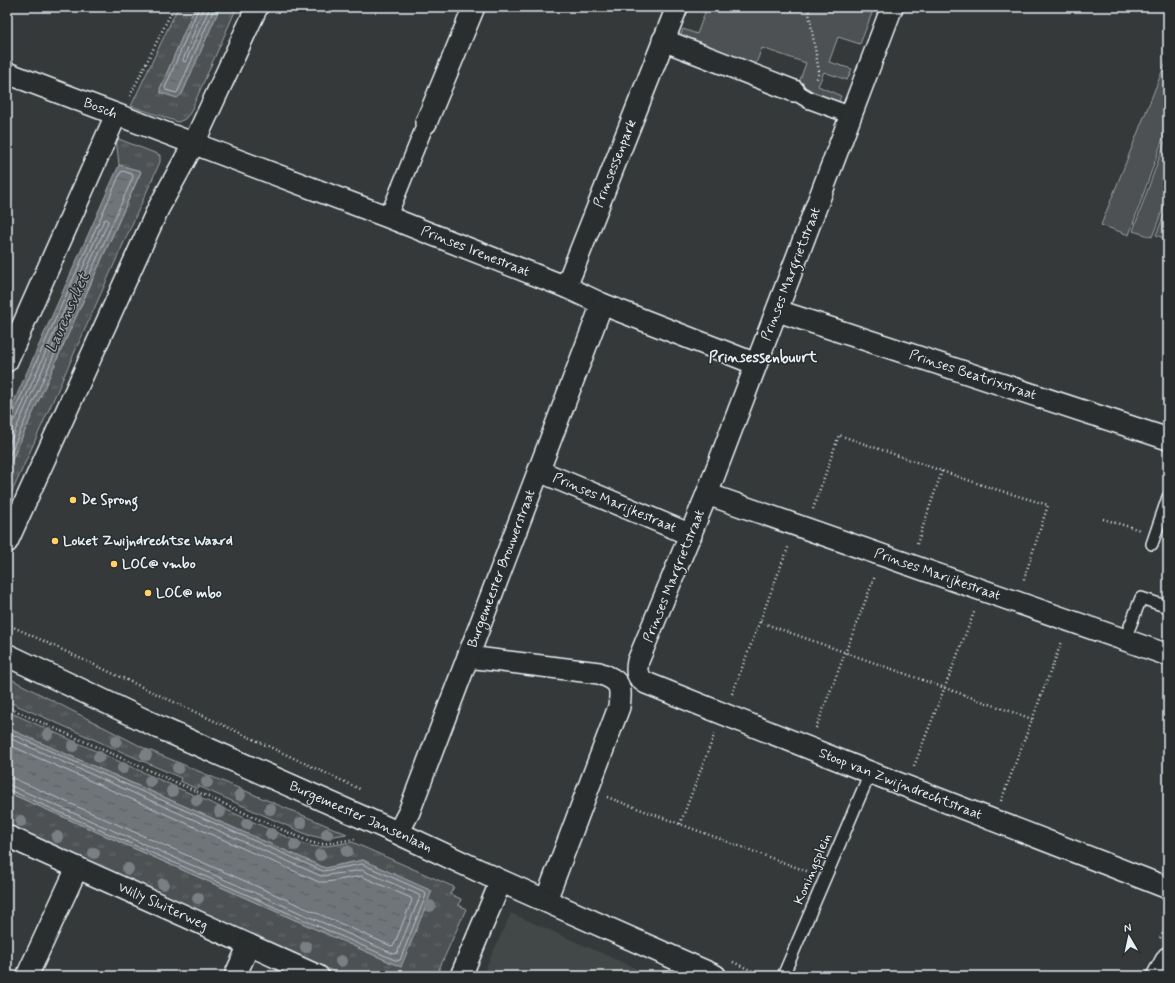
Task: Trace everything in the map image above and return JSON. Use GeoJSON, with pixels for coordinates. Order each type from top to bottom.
{"type":"FeatureCollection","features":[{"type":"Feature","properties":{"kind":"street"},"geometry":{"type":"LineString","coordinates":[[7,542],[158,209],[193,145],[257,7]]}},
{"type":"Feature","properties":{"kind":"street"},"geometry":{"type":"LineString","coordinates":[[388,217],[474,7]]}},
{"type":"Feature","properties":{"kind":"street","name":"Prinsessenpark"},"geometry":{"type":"LineString","coordinates":[[566,287],[677,7]]}},
{"type":"Feature","properties":{"kind":"street","name":"Prinses Margrietstraat"},"geometry":{"type":"LineString","coordinates":[[637,674],[638,661],[707,494],[756,364],[778,311],[850,115],[892,7]]}},
{"type":"Feature","properties":{"kind":"street"},"geometry":{"type":"LineString","coordinates":[[663,40],[850,115]]}},
{"type":"Feature","properties":{"kind":"street","name":"Bosch"},"geometry":{"type":"LineString","coordinates":[[7,73],[193,145]]}},
{"type":"Feature","properties":{"kind":"street"},"geometry":{"type":"LineString","coordinates":[[7,361],[119,116]]}},
{"type":"Feature","properties":{"kind":"street","name":"Prinses Irenestraat"},"geometry":{"type":"LineString","coordinates":[[193,145],[388,217],[566,287],[602,304],[756,364]]}},
{"type":"Feature","properties":{"kind":"street","name":"Burgemeester Brouwerstraat"},"geometry":{"type":"LineString","coordinates":[[398,833],[409,812],[602,304]]}},
{"type":"Feature","properties":{"kind":"street","name":"Prinses Beatrixstraat"},"geometry":{"type":"LineString","coordinates":[[778,311],[1168,439]]}},
{"type":"Feature","properties":{"kind":"street","name":"Prinses Marijkestraat"},"geometry":{"type":"LineString","coordinates":[[539,471],[691,535]]}},
{"type":"Feature","properties":{"kind":"street","name":"Prinses Marijkestraat"},"geometry":{"type":"LineString","coordinates":[[707,494],[1168,654]]}},
{"type":"Feature","properties":{"kind":"street","name":"Burgemeester Jansenlaan"},"geometry":{"type":"LineString","coordinates":[[7,655],[165,730],[546,900],[689,971],[715,976]]}},
{"type":"Feature","properties":{"kind":"street"},"geometry":{"type":"LineString","coordinates":[[468,657],[599,673],[617,682],[620,688],[619,707],[546,900]]}},
{"type":"Feature","properties":{"kind":"street","name":"Stoop van Zwijndrechtstraat"},"geometry":{"type":"LineString","coordinates":[[637,674],[640,679],[646,683],[870,773],[1168,888]]}},
{"type":"Feature","properties":{"kind":"street","name":"Willy Sluiterweg"},"geometry":{"type":"LineString","coordinates":[[7,836],[318,976]]}},
{"type":"Feature","properties":{"kind":"street"},"geometry":{"type":"LineString","coordinates":[[27,976],[77,868]]}},
{"type":"Feature","properties":{"kind":"street"},"geometry":{"type":"LineString","coordinates":[[461,976],[501,881]]}},
{"type":"Feature","properties":{"kind":"street"},"geometry":{"type":"LineString","coordinates":[[235,976],[249,945]]}},
{"type":"Feature","properties":{"kind":"street"},"geometry":{"type":"LineString","coordinates":[[1158,976],[1168,958]]}},
{"type":"Feature","properties":{"kind":"lane"},"geometry":{"type":"LineString","coordinates":[[1154,540],[1168,497]]}},
{"type":"Feature","properties":{"kind":"lane"},"geometry":{"type":"LineString","coordinates":[[1125,639],[1141,598],[1168,607]]}},
{"type":"Feature","properties":{"kind":"lane","name":"Koningsplein"},"geometry":{"type":"LineString","coordinates":[[783,976],[870,773]]}},
{"type":"Feature","properties":{"kind":"path"},"geometry":{"type":"LineString","coordinates":[[119,116],[174,7]]}},
{"type":"Feature","properties":{"kind":"path"},"geometry":{"type":"LineString","coordinates":[[802,95],[819,72],[808,7]]}},
{"type":"Feature","properties":{"kind":"path"},"geometry":{"type":"LineString","coordinates":[[680,824],[760,622],[839,435],[942,471],[1048,505],[1017,602]]}},
{"type":"Feature","properties":{"kind":"path"},"geometry":{"type":"LineString","coordinates":[[910,565],[942,471]]}},
{"type":"Feature","properties":{"kind":"path"},"geometry":{"type":"LineString","coordinates":[[1103,519],[1154,540]]}},
{"type":"Feature","properties":{"kind":"path"},"geometry":{"type":"LineString","coordinates":[[809,748],[883,555]]}},
{"type":"Feature","properties":{"kind":"path"},"geometry":{"type":"LineString","coordinates":[[906,787],[946,688],[982,590]]}},
{"type":"Feature","properties":{"kind":"path"},"geometry":{"type":"LineString","coordinates":[[994,820],[1070,620]]}},
{"type":"Feature","properties":{"kind":"path"},"geometry":{"type":"LineString","coordinates":[[760,622],[1032,719]]}},
{"type":"Feature","properties":{"kind":"path","name":"Burgemeester Jansenlaan"},"geometry":{"type":"LineString","coordinates":[[7,624],[366,792]]}},
{"type":"Feature","properties":{"kind":"path"},"geometry":{"type":"LineString","coordinates":[[7,707],[312,844],[323,844],[361,836]]}},
{"type":"Feature","properties":{"kind":"path"},"geometry":{"type":"LineString","coordinates":[[588,790],[809,872],[813,865]]}},
{"type":"Feature","properties":{"kind":"shaded area"},"geometry":{"type":"Polygon","coordinates":[[[511,913],[653,976],[482,976],[511,913]]]}},
{"type":"Feature","properties":{"kind":"green space"},"geometry":{"type":"Polygon","coordinates":[[[178,7],[195,7],[160,89],[182,94],[220,7],[237,7],[190,113],[185,119],[178,122],[131,106],[178,7]]]}},
{"type":"Feature","properties":{"kind":"green space"},"geometry":{"type":"Polygon","coordinates":[[[707,7],[857,7],[872,13],[860,44],[838,37],[829,62],[852,69],[847,80],[824,72],[818,86],[841,96],[838,104],[797,88],[806,63],[762,48],[755,66],[680,37],[683,29],[697,34],[707,7]]]}},
{"type":"Feature","properties":{"kind":"green space"},"geometry":{"type":"Polygon","coordinates":[[[1167,59],[1168,124],[1129,235],[1101,225],[1167,59]]]}},
{"type":"Feature","properties":{"kind":"green space"},"geometry":{"type":"Polygon","coordinates":[[[1168,133],[1168,196],[1152,237],[1133,231],[1168,133]]]}},
{"type":"Feature","properties":{"kind":"green space"},"geometry":{"type":"Polygon","coordinates":[[[116,138],[160,155],[160,162],[7,503],[7,471],[141,172],[119,165],[116,138]]]}},
{"type":"Feature","properties":{"kind":"green space"},"geometry":{"type":"Polygon","coordinates":[[[1168,205],[1168,240],[1156,235],[1168,205]]]}},
{"type":"Feature","properties":{"kind":"green space"},"geometry":{"type":"Polygon","coordinates":[[[7,677],[144,748],[347,834],[322,838],[308,835],[198,786],[197,789],[180,781],[181,778],[7,701],[7,677]]]}},
{"type":"Feature","properties":{"kind":"green space"},"geometry":{"type":"Polygon","coordinates":[[[7,711],[298,842],[321,847],[352,842],[454,887],[450,894],[461,899],[459,905],[466,909],[436,976],[335,976],[333,971],[7,826],[7,792],[401,967],[363,860],[325,868],[7,728],[7,711]]]}},
{"type":"Feature","properties":{"kind":"water"},"geometry":{"type":"Polygon","coordinates":[[[195,7],[220,7],[182,94],[177,98],[161,93],[160,89],[195,7]]]}},
{"type":"Feature","properties":{"kind":"water","name":"Laurensvliet"},"geometry":{"type":"Polygon","coordinates":[[[119,165],[141,171],[7,471],[7,417],[119,165]]]}},
{"type":"Feature","properties":{"kind":"water"},"geometry":{"type":"Polygon","coordinates":[[[7,728],[325,868],[363,860],[432,891],[401,967],[7,792],[7,728]]]}},
{"type":"Feature","properties":{"kind":"place","name":"De Sprong"},"geometry":{"type":"Point","coordinates":[73,500]}},
{"type":"Feature","properties":{"kind":"place","name":"Loket Zwijndrechtse Waard"},"geometry":{"type":"Point","coordinates":[55,541]}},
{"type":"Feature","properties":{"kind":"place","name":"LOC@ vmbo"},"geometry":{"type":"Point","coordinates":[114,564]}},
{"type":"Feature","properties":{"kind":"place","name":"LOC@ mbo"},"geometry":{"type":"Point","coordinates":[148,593]}},
{"type":"Feature","properties":{"kind":"district","name":"Prinsessenbuurt"},"geometry":{"type":"Point","coordinates":[763,358]}}]}
